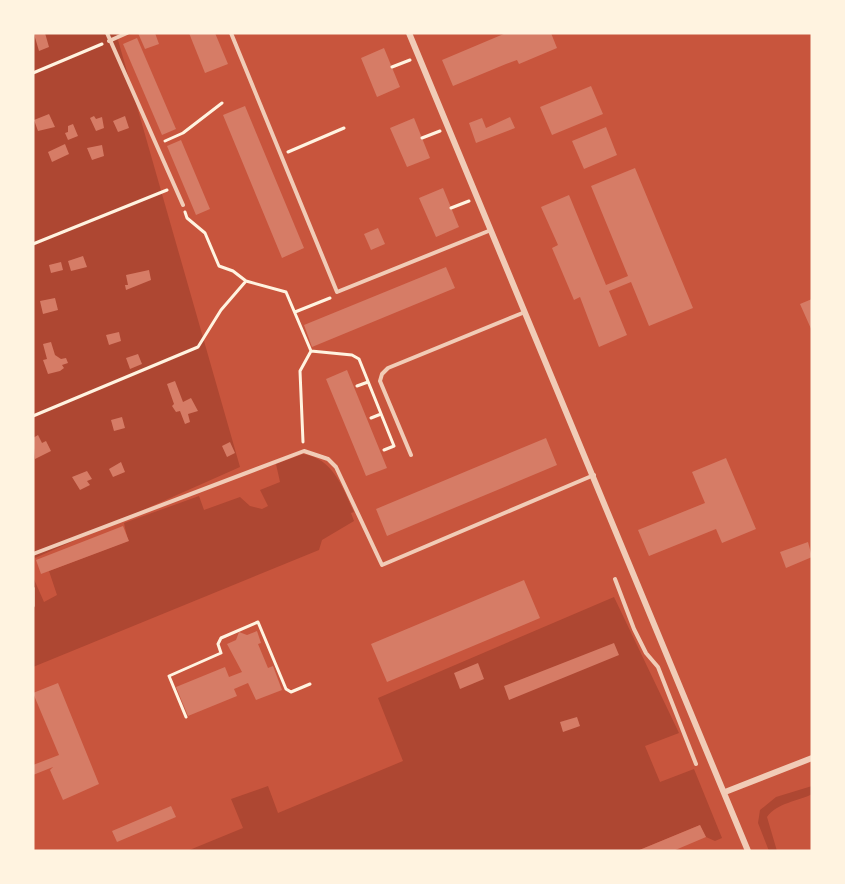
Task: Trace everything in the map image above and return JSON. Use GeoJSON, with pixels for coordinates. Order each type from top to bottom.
{"type":"FeatureCollection","features":[{"type":"Feature","properties":{"kind":"street"},"geometry":{"type":"LineString","coordinates":[[410,33],[748,851]]}},
{"type":"Feature","properties":{"kind":"street"},"geometry":{"type":"LineString","coordinates":[[725,792],[812,758]]}},
{"type":"Feature","properties":{"kind":"lane"},"geometry":{"type":"LineString","coordinates":[[107,33],[183,204]]}},
{"type":"Feature","properties":{"kind":"lane"},"geometry":{"type":"LineString","coordinates":[[109,41],[127,33]]}},
{"type":"Feature","properties":{"kind":"lane"},"geometry":{"type":"LineString","coordinates":[[231,33],[336,292],[492,230]]}},
{"type":"Feature","properties":{"kind":"lane"},"geometry":{"type":"LineString","coordinates":[[411,455],[380,381],[382,374],[388,368],[526,311]]}},
{"type":"Feature","properties":{"kind":"lane"},"geometry":{"type":"LineString","coordinates":[[33,554],[304,451],[328,459],[336,467],[382,565],[594,475]]}},
{"type":"Feature","properties":{"kind":"lane"},"geometry":{"type":"LineString","coordinates":[[615,579],[634,629],[646,653],[658,667],[696,764]]}},
{"type":"Feature","properties":{"kind":"path"},"geometry":{"type":"LineString","coordinates":[[33,73],[109,41]]}},
{"type":"Feature","properties":{"kind":"path"},"geometry":{"type":"LineString","coordinates":[[392,67],[411,59]]}},
{"type":"Feature","properties":{"kind":"path"},"geometry":{"type":"LineString","coordinates":[[156,145],[183,133],[222,103]]}},
{"type":"Feature","properties":{"kind":"path"},"geometry":{"type":"LineString","coordinates":[[281,155],[344,128]]}},
{"type":"Feature","properties":{"kind":"path"},"geometry":{"type":"LineString","coordinates":[[422,138],[441,130]]}},
{"type":"Feature","properties":{"kind":"path"},"geometry":{"type":"LineString","coordinates":[[33,244],[174,187]]}},
{"type":"Feature","properties":{"kind":"path"},"geometry":{"type":"LineString","coordinates":[[451,208],[470,200]]}},
{"type":"Feature","properties":{"kind":"path"},"geometry":{"type":"LineString","coordinates":[[183,204],[187,218],[205,233],[219,266],[233,271],[246,281],[286,292],[296,312],[311,351],[300,371],[304,451]]}},
{"type":"Feature","properties":{"kind":"path"},"geometry":{"type":"LineString","coordinates":[[33,416],[198,347],[221,310],[246,281]]}},
{"type":"Feature","properties":{"kind":"path"},"geometry":{"type":"LineString","coordinates":[[296,312],[331,297],[336,292]]}},
{"type":"Feature","properties":{"kind":"path"},"geometry":{"type":"LineString","coordinates":[[311,351],[352,355],[359,359],[394,446],[384,450]]}},
{"type":"Feature","properties":{"kind":"path"},"geometry":{"type":"LineString","coordinates":[[357,386],[368,382]]}},
{"type":"Feature","properties":{"kind":"path"},"geometry":{"type":"LineString","coordinates":[[371,418],[381,414]]}},
{"type":"Feature","properties":{"kind":"path"},"geometry":{"type":"LineString","coordinates":[[33,588],[33,606]]}},
{"type":"Feature","properties":{"kind":"path"},"geometry":{"type":"LineString","coordinates":[[186,717],[169,676],[222,653],[218,644],[221,638],[258,622],[286,689],[291,692],[310,684]]}},
{"type":"Feature","properties":{"kind":"shaded area"},"geometry":{"type":"Polygon","coordinates":[[[33,33],[116,33],[240,467],[35,558],[33,33]]]}},
{"type":"Feature","properties":{"kind":"shaded area"},"geometry":{"type":"Polygon","coordinates":[[[303,454],[314,457],[330,468],[341,484],[354,512],[351,513],[354,521],[322,540],[319,550],[33,667],[33,577],[44,602],[57,595],[49,571],[128,541],[124,523],[199,496],[204,510],[240,497],[250,506],[262,509],[268,506],[260,490],[280,482],[276,464],[303,454]]]}},
{"type":"Feature","properties":{"kind":"shaded area"},"geometry":{"type":"Polygon","coordinates":[[[614,597],[679,733],[645,746],[660,782],[694,769],[722,838],[715,841],[706,837],[700,825],[637,851],[187,851],[243,828],[231,799],[268,786],[278,813],[403,761],[378,698],[614,597]]]}},
{"type":"Feature","properties":{"kind":"shaded area"},"geometry":{"type":"Polygon","coordinates":[[[812,786],[812,794],[782,805],[767,817],[777,851],[769,851],[758,823],[760,810],[776,797],[812,786]]]}},
{"type":"Feature","properties":{"kind":"building"},"geometry":{"type":"Polygon","coordinates":[[[45,33],[49,47],[39,51],[34,34],[45,33]]]}},
{"type":"Feature","properties":{"kind":"building"},"geometry":{"type":"Polygon","coordinates":[[[138,33],[155,33],[159,44],[145,49],[138,33]]]}},
{"type":"Feature","properties":{"kind":"building"},"geometry":{"type":"Polygon","coordinates":[[[189,33],[215,33],[228,64],[205,73],[189,33]]]}},
{"type":"Feature","properties":{"kind":"building"},"geometry":{"type":"Polygon","coordinates":[[[506,33],[551,33],[557,48],[519,64],[517,60],[506,64],[453,86],[442,60],[506,33]]]}},
{"type":"Feature","properties":{"kind":"building"},"geometry":{"type":"Polygon","coordinates":[[[137,38],[176,129],[162,135],[123,44],[137,38]]]}},
{"type":"Feature","properties":{"kind":"building"},"geometry":{"type":"Polygon","coordinates":[[[384,48],[400,87],[377,97],[361,58],[384,48]]]}},
{"type":"Feature","properties":{"kind":"building"},"geometry":{"type":"Polygon","coordinates":[[[591,86],[603,114],[552,135],[540,107],[591,86]]]}},
{"type":"Feature","properties":{"kind":"building"},"geometry":{"type":"Polygon","coordinates":[[[245,106],[304,248],[282,258],[223,115],[245,106]]]}},
{"type":"Feature","properties":{"kind":"building"},"geometry":{"type":"Polygon","coordinates":[[[49,114],[55,127],[38,131],[34,120],[49,114]]]}},
{"type":"Feature","properties":{"kind":"building"},"geometry":{"type":"Polygon","coordinates":[[[94,116],[96,119],[102,117],[104,128],[96,131],[90,118],[94,116]]]}},
{"type":"Feature","properties":{"kind":"building"},"geometry":{"type":"Polygon","coordinates":[[[125,116],[129,128],[118,132],[113,121],[125,116]]]}},
{"type":"Feature","properties":{"kind":"building"},"geometry":{"type":"Polygon","coordinates":[[[510,117],[515,128],[476,143],[469,123],[482,118],[486,128],[510,117]]]}},
{"type":"Feature","properties":{"kind":"building"},"geometry":{"type":"Polygon","coordinates":[[[414,118],[430,158],[407,167],[390,128],[414,118]]]}},
{"type":"Feature","properties":{"kind":"building"},"geometry":{"type":"Polygon","coordinates":[[[73,124],[78,136],[68,140],[65,133],[68,132],[68,126],[73,124]]]}},
{"type":"Feature","properties":{"kind":"building"},"geometry":{"type":"Polygon","coordinates":[[[606,127],[617,155],[584,169],[572,141],[606,127]]]}},
{"type":"Feature","properties":{"kind":"building"},"geometry":{"type":"Polygon","coordinates":[[[181,140],[210,209],[196,215],[167,146],[181,140]]]}},
{"type":"Feature","properties":{"kind":"building"},"geometry":{"type":"Polygon","coordinates":[[[65,144],[69,154],[52,162],[48,152],[65,144]]]}},
{"type":"Feature","properties":{"kind":"building"},"geometry":{"type":"Polygon","coordinates":[[[102,145],[104,156],[92,160],[87,148],[102,145]]]}},
{"type":"Feature","properties":{"kind":"building"},"geometry":{"type":"Polygon","coordinates":[[[635,168],[693,308],[649,326],[631,282],[609,291],[627,335],[599,347],[580,297],[574,300],[552,248],[558,245],[541,207],[569,195],[606,285],[628,276],[591,186],[635,168]]]}},
{"type":"Feature","properties":{"kind":"building"},"geometry":{"type":"Polygon","coordinates":[[[443,188],[459,227],[436,237],[419,198],[443,188]]]}},
{"type":"Feature","properties":{"kind":"building"},"geometry":{"type":"Polygon","coordinates":[[[378,228],[385,244],[371,250],[364,234],[378,228]]]}},
{"type":"Feature","properties":{"kind":"building"},"geometry":{"type":"Polygon","coordinates":[[[83,256],[87,267],[71,271],[68,261],[83,256]]]}},
{"type":"Feature","properties":{"kind":"building"},"geometry":{"type":"Polygon","coordinates":[[[61,262],[63,270],[51,273],[49,265],[61,262]]]}},
{"type":"Feature","properties":{"kind":"building"},"geometry":{"type":"Polygon","coordinates":[[[446,267],[455,288],[312,347],[304,325],[446,267]]]}},
{"type":"Feature","properties":{"kind":"building"},"geometry":{"type":"Polygon","coordinates":[[[149,270],[151,280],[126,290],[125,285],[128,285],[126,275],[149,270]]]}},
{"type":"Feature","properties":{"kind":"building"},"geometry":{"type":"Polygon","coordinates":[[[55,298],[58,310],[43,314],[40,301],[55,298]]]}},
{"type":"Feature","properties":{"kind":"building"},"geometry":{"type":"Polygon","coordinates":[[[812,299],[812,331],[800,304],[812,299]]]}},
{"type":"Feature","properties":{"kind":"building"},"geometry":{"type":"Polygon","coordinates":[[[119,332],[121,341],[109,345],[106,335],[119,332]]]}},
{"type":"Feature","properties":{"kind":"building"},"geometry":{"type":"Polygon","coordinates":[[[51,342],[55,355],[61,359],[66,358],[68,363],[62,365],[64,368],[60,371],[48,374],[43,360],[47,359],[43,344],[51,342]]]}},
{"type":"Feature","properties":{"kind":"building"},"geometry":{"type":"Polygon","coordinates":[[[138,354],[142,364],[130,369],[126,358],[138,354]]]}},
{"type":"Feature","properties":{"kind":"building"},"geometry":{"type":"Polygon","coordinates":[[[347,370],[387,468],[366,476],[326,379],[347,370]]]}},
{"type":"Feature","properties":{"kind":"building"},"geometry":{"type":"Polygon","coordinates":[[[175,381],[183,402],[191,398],[198,411],[188,414],[190,422],[185,424],[180,411],[176,412],[172,406],[174,404],[167,384],[175,381]]]}},
{"type":"Feature","properties":{"kind":"building"},"geometry":{"type":"Polygon","coordinates":[[[122,417],[125,428],[114,431],[111,420],[122,417]]]}},
{"type":"Feature","properties":{"kind":"building"},"geometry":{"type":"Polygon","coordinates":[[[38,435],[42,443],[46,441],[51,451],[35,459],[33,438],[38,435]]]}},
{"type":"Feature","properties":{"kind":"building"},"geometry":{"type":"Polygon","coordinates":[[[546,438],[557,465],[387,536],[376,509],[546,438]]]}},
{"type":"Feature","properties":{"kind":"building"},"geometry":{"type":"Polygon","coordinates":[[[230,442],[235,453],[227,457],[222,446],[230,442]]]}},
{"type":"Feature","properties":{"kind":"building"},"geometry":{"type":"Polygon","coordinates":[[[726,458],[756,529],[722,543],[716,529],[649,556],[638,530],[705,503],[692,472],[726,458]]]}},
{"type":"Feature","properties":{"kind":"building"},"geometry":{"type":"Polygon","coordinates":[[[121,462],[125,472],[113,477],[109,469],[121,462]]]}},
{"type":"Feature","properties":{"kind":"building"},"geometry":{"type":"Polygon","coordinates":[[[87,471],[92,479],[87,481],[90,485],[80,490],[72,477],[87,471]]]}},
{"type":"Feature","properties":{"kind":"building"},"geometry":{"type":"Polygon","coordinates":[[[123,526],[129,541],[41,574],[36,560],[123,526]]]}},
{"type":"Feature","properties":{"kind":"building"},"geometry":{"type":"Polygon","coordinates":[[[808,542],[812,557],[786,568],[780,552],[808,542]]]}},
{"type":"Feature","properties":{"kind":"building"},"geometry":{"type":"Polygon","coordinates":[[[524,580],[540,618],[387,682],[371,644],[524,580]]]}},
{"type":"Feature","properties":{"kind":"building"},"geometry":{"type":"Polygon","coordinates":[[[257,631],[261,643],[258,644],[268,668],[273,666],[282,690],[256,700],[248,683],[234,689],[237,696],[188,716],[176,687],[225,667],[229,677],[242,672],[227,644],[236,640],[239,632],[247,635],[257,631]]]}},
{"type":"Feature","properties":{"kind":"building"},"geometry":{"type":"Polygon","coordinates":[[[614,643],[619,655],[509,700],[504,686],[614,643]]]}},
{"type":"Feature","properties":{"kind":"building"},"geometry":{"type":"Polygon","coordinates":[[[478,663],[484,679],[460,689],[454,673],[478,663]]]}},
{"type":"Feature","properties":{"kind":"building"},"geometry":{"type":"Polygon","coordinates":[[[58,683],[99,784],[63,800],[50,770],[53,767],[33,775],[33,765],[59,755],[33,693],[58,683]]]}},
{"type":"Feature","properties":{"kind":"building"},"geometry":{"type":"Polygon","coordinates":[[[577,717],[580,726],[563,732],[560,722],[577,717]]]}},
{"type":"Feature","properties":{"kind":"building"},"geometry":{"type":"Polygon","coordinates":[[[171,806],[176,817],[117,842],[112,831],[171,806]]]}},
{"type":"Feature","properties":{"kind":"building"},"geometry":{"type":"Polygon","coordinates":[[[700,825],[706,837],[673,851],[637,851],[700,825]]]}}]}
